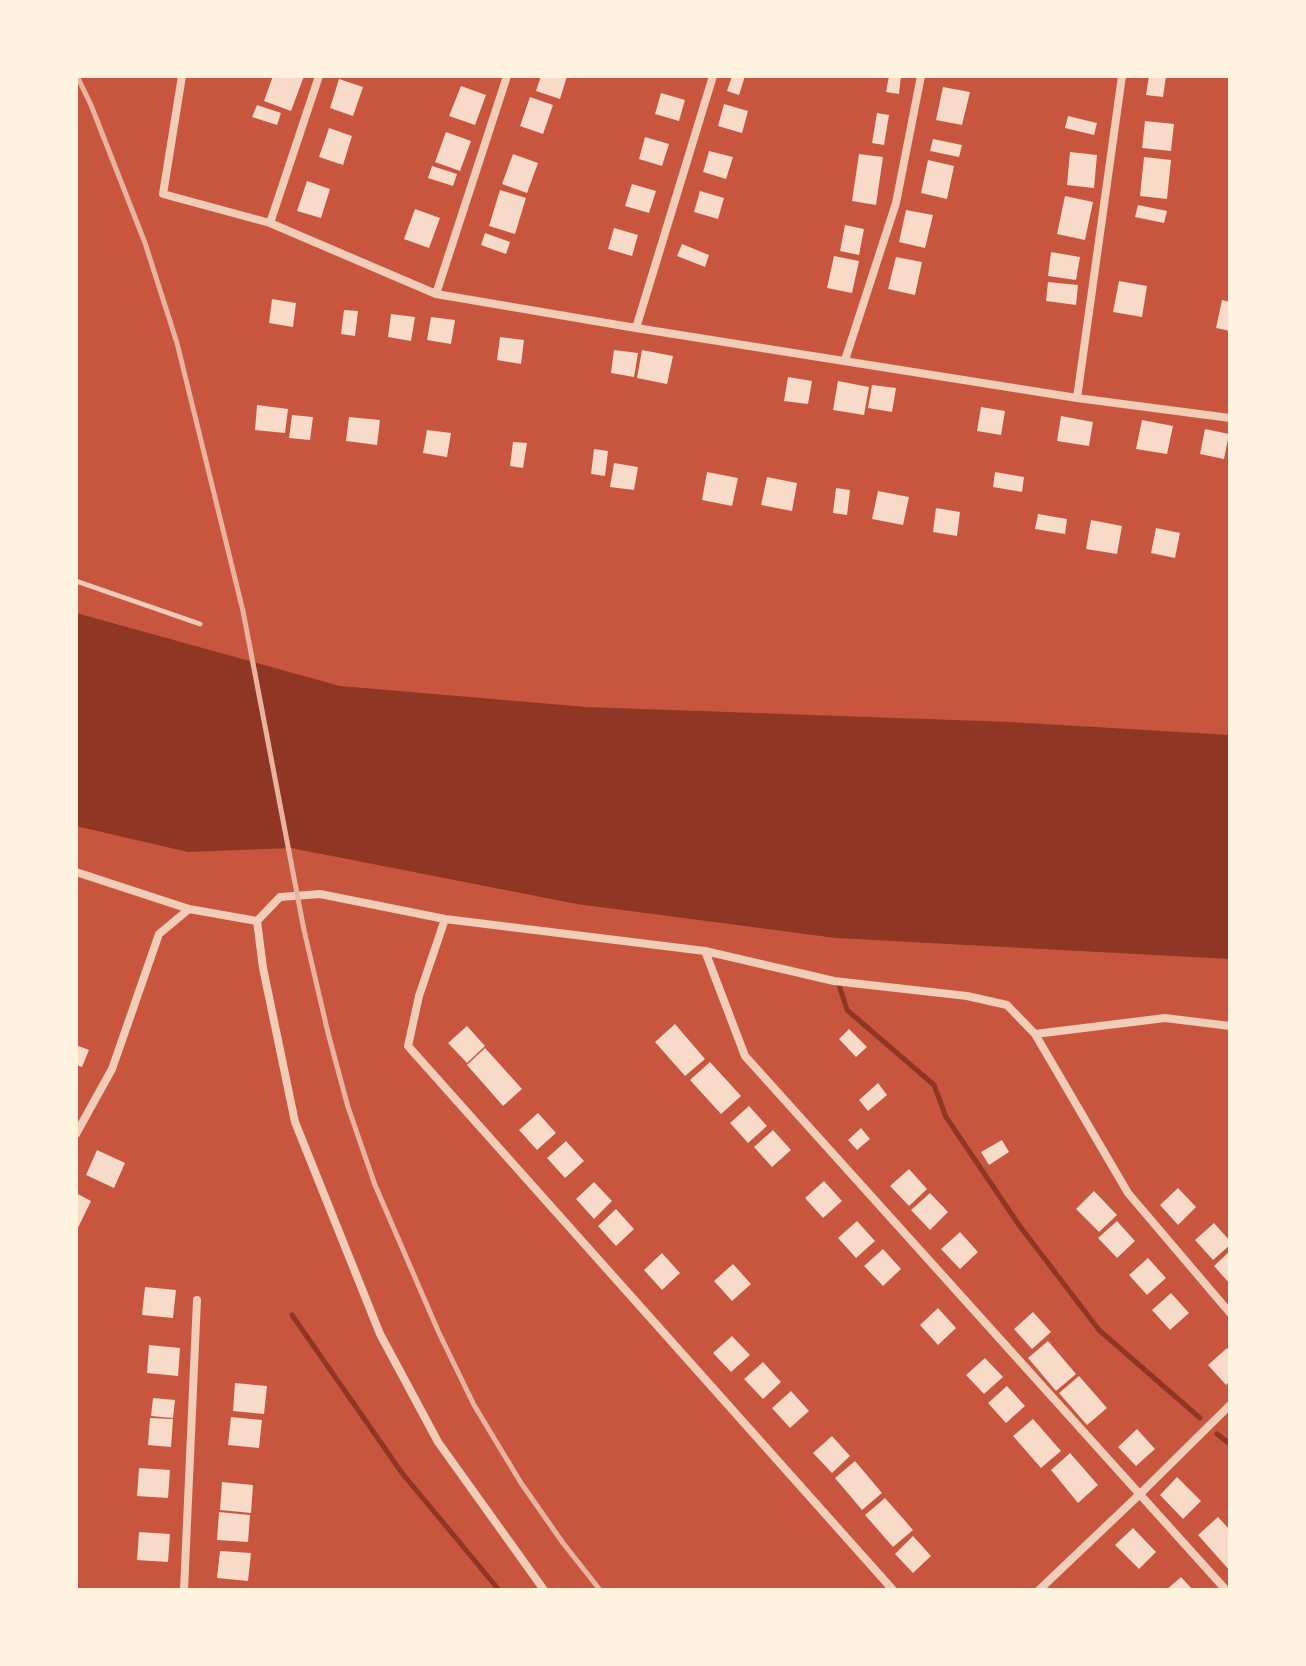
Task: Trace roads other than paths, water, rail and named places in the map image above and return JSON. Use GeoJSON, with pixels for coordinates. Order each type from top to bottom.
{"type":"FeatureCollection","features":[{"type":"Feature","properties":{"kind":"street"},"geometry":{"type":"LineString","coordinates":[[182,76],[163,194],[270,223],[436,294],[1077,398],[1230,418]]}},
{"type":"Feature","properties":{"kind":"street"},"geometry":{"type":"LineString","coordinates":[[270,223],[319,76]]}},
{"type":"Feature","properties":{"kind":"street"},"geometry":{"type":"LineString","coordinates":[[436,294],[507,76]]}},
{"type":"Feature","properties":{"kind":"street"},"geometry":{"type":"LineString","coordinates":[[636,328],[713,76]]}},
{"type":"Feature","properties":{"kind":"street"},"geometry":{"type":"LineString","coordinates":[[845,360],[896,203],[921,76]]}},
{"type":"Feature","properties":{"kind":"street"},"geometry":{"type":"LineString","coordinates":[[1077,398],[1122,76]]}},
{"type":"Feature","properties":{"kind":"street"},"geometry":{"type":"LineString","coordinates":[[76,872],[189,909],[257,921]]}},
{"type":"Feature","properties":{"kind":"street"},"geometry":{"type":"LineString","coordinates":[[257,921],[280,897],[320,894],[445,919],[705,951],[834,981],[967,996],[1007,1005],[1035,1034],[1128,1193],[1230,1313]]}},
{"type":"Feature","properties":{"kind":"street"},"geometry":{"type":"LineString","coordinates":[[76,1134],[112,1069],[159,934],[189,909]]}},
{"type":"Feature","properties":{"kind":"street"},"geometry":{"type":"LineString","coordinates":[[445,919],[419,996],[408,1046],[893,1590]]}},
{"type":"Feature","properties":{"kind":"street"},"geometry":{"type":"LineString","coordinates":[[257,921],[263,968],[295,1122],[380,1334],[438,1442],[544,1590]]}},
{"type":"Feature","properties":{"kind":"street"},"geometry":{"type":"LineString","coordinates":[[705,951],[745,1056],[1226,1590]]}},
{"type":"Feature","properties":{"kind":"street"},"geometry":{"type":"LineString","coordinates":[[1035,1034],[1165,1018],[1230,1026]]}},
{"type":"Feature","properties":{"kind":"street"},"geometry":{"type":"LineString","coordinates":[[184,1590],[197,1300]]}},
{"type":"Feature","properties":{"kind":"street"},"geometry":{"type":"LineString","coordinates":[[1039,1590],[1230,1405]]}},
{"type":"Feature","properties":{"kind":"lane"},"geometry":{"type":"LineString","coordinates":[[76,581],[200,624]]}},
{"type":"Feature","properties":{"kind":"waterway"},"geometry":{"type":"LineString","coordinates":[[839,985],[847,1010],[934,1085],[946,1117],[1019,1225],[1099,1330],[1200,1418]]}},
{"type":"Feature","properties":{"kind":"waterway"},"geometry":{"type":"LineString","coordinates":[[292,1315],[402,1473],[499,1590]]}},
{"type":"Feature","properties":{"kind":"waterway"},"geometry":{"type":"LineString","coordinates":[[1217,1434],[1230,1444]]}},
{"type":"Feature","properties":{"kind":"railway"},"geometry":{"type":"LineString","coordinates":[[77,76],[145,243],[177,343],[243,611],[304,930],[348,1107],[375,1185],[474,1405],[521,1483],[600,1590]]}}]}
